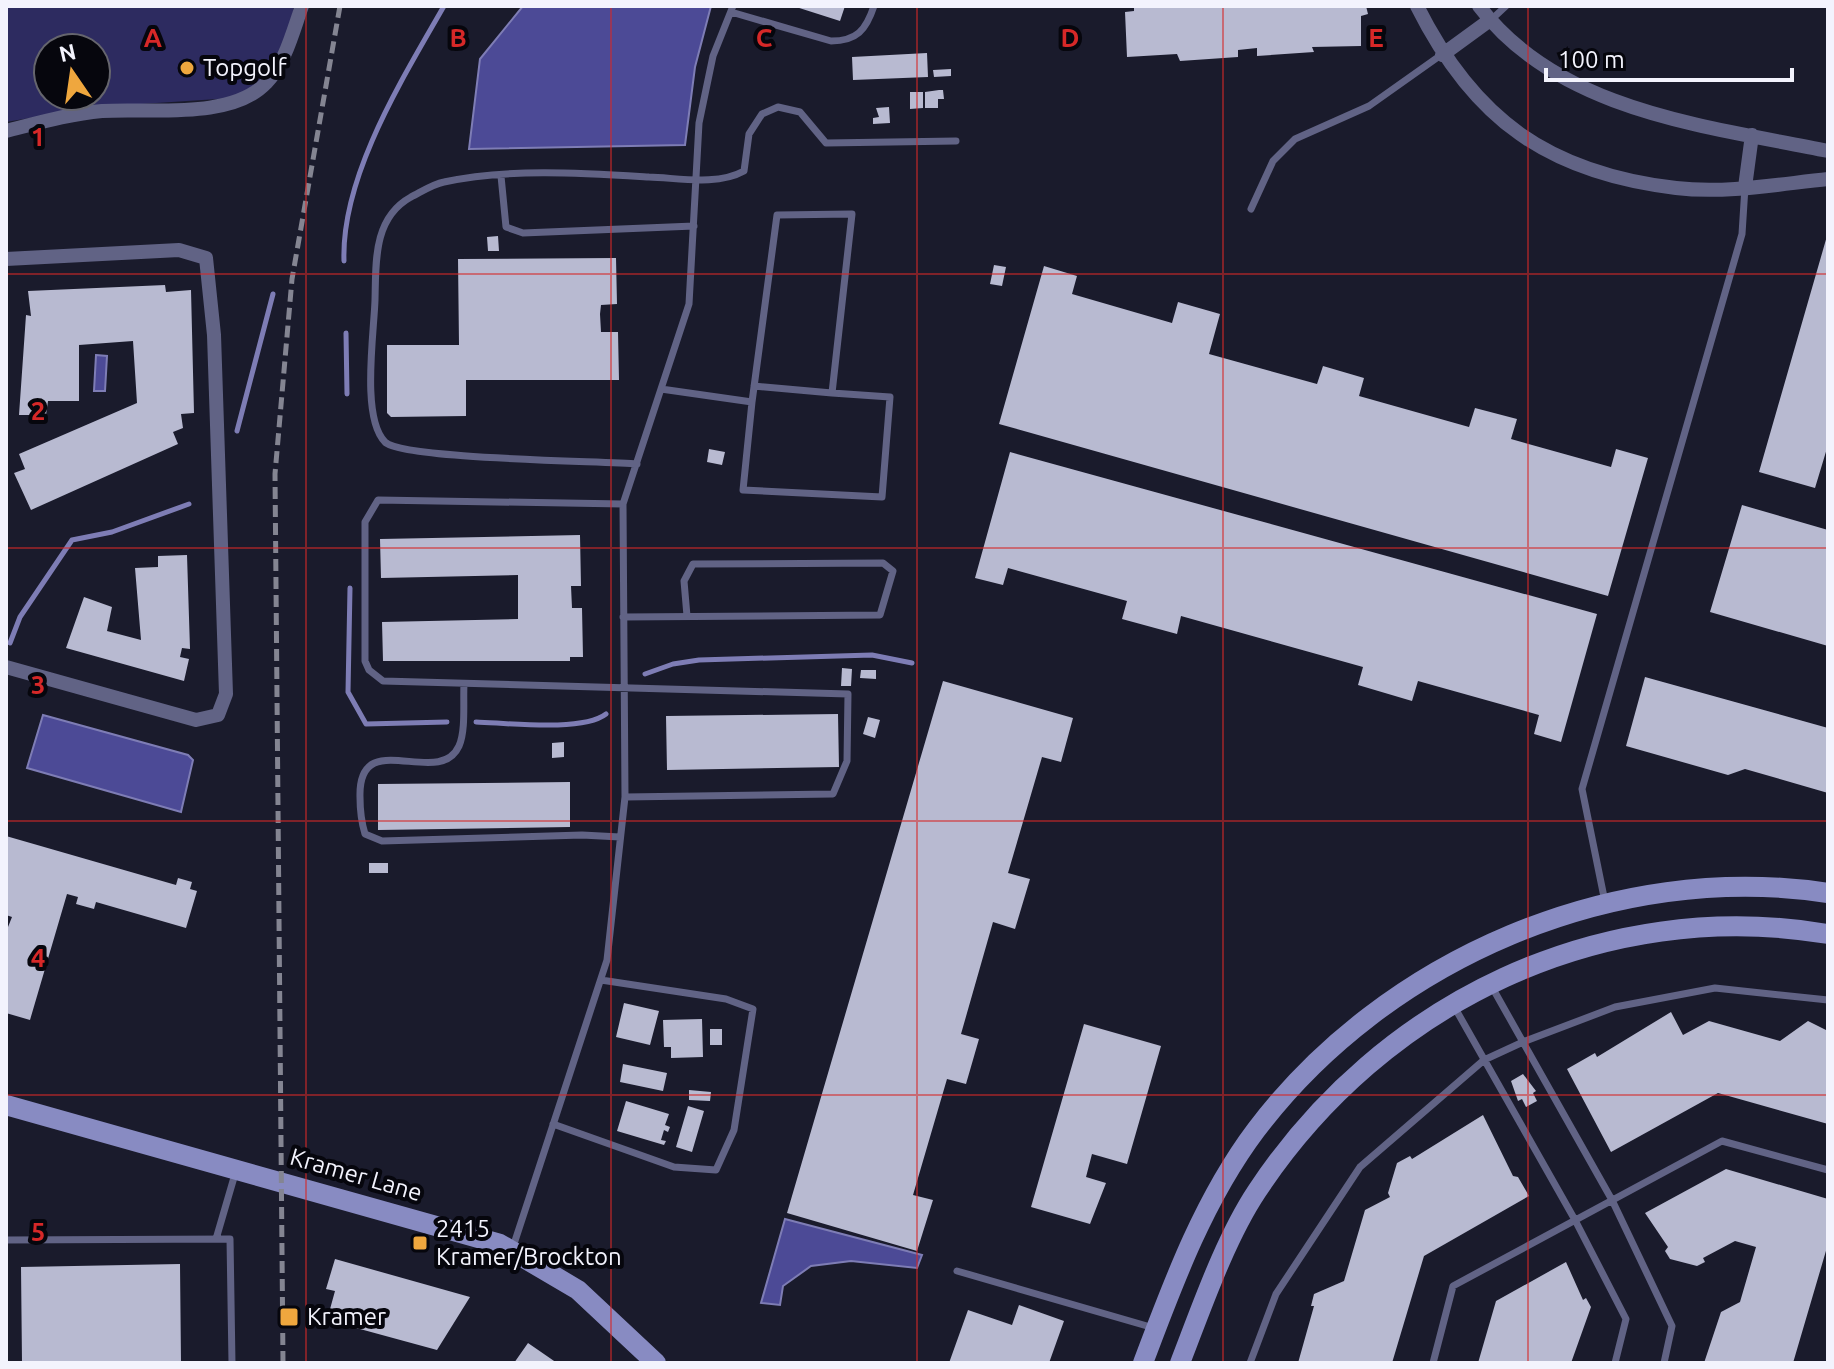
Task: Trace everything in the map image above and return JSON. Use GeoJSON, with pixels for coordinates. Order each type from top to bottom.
{"type":"FeatureCollection","features":[{"type":"Feature","properties":{"kind":"main road"},"geometry":{"type":"LineString","coordinates":[[1143,1363],[1205,1211],[1256,1130],[1319,1057],[1375,1012],[1469,953],[1553,919],[1605,904],[1712,889],[1828,893]]}},
{"type":"Feature","properties":{"kind":"main road"},"geometry":{"type":"LineString","coordinates":[[1180,1363],[1208,1290],[1255,1192],[1309,1123],[1388,1046],[1452,1003],[1489,982],[1566,952],[1644,933],[1711,928],[1792,928],[1828,934]]}},
{"type":"Feature","properties":{"kind":"main road"},"geometry":{"type":"LineString","coordinates":[[1469,953],[1489,982]]}},
{"type":"Feature","properties":{"kind":"main road"},"geometry":{"type":"LineString","coordinates":[[1433,974],[1452,1003]]}},
{"type":"Feature","properties":{"kind":"main road","name":"Kramer Lane"},"geometry":{"type":"LineString","coordinates":[[6,1105],[237,1168],[512,1250],[578,1290],[656,1363]]}},
{"type":"Feature","properties":{"kind":"main road"},"geometry":{"type":"LineString","coordinates":[[1156,1328],[1190,1337]]}},
{"type":"Feature","properties":{"kind":"street"},"geometry":{"type":"LineString","coordinates":[[6,131],[99,112],[222,106],[244,99],[266,84],[277,69],[302,6]]}},
{"type":"Feature","properties":{"kind":"street"},"geometry":{"type":"LineString","coordinates":[[1417,6],[1442,55],[1480,102],[1527,142],[1602,175],[1679,188],[1745,187],[1828,179]]}},
{"type":"Feature","properties":{"kind":"street"},"geometry":{"type":"LineString","coordinates":[[1479,6],[1517,47],[1588,91],[1675,119],[1828,151]]}},
{"type":"Feature","properties":{"kind":"street"},"geometry":{"type":"LineString","coordinates":[[1442,55],[1490,20]]}},
{"type":"Feature","properties":{"kind":"street"},"geometry":{"type":"LineString","coordinates":[[1745,187],[1752,135]]}},
{"type":"Feature","properties":{"kind":"street"},"geometry":{"type":"LineString","coordinates":[[6,259],[179,250],[206,258],[214,335],[226,694],[218,715],[196,720],[6,667]]}},
{"type":"Feature","properties":{"kind":"lane"},"geometry":{"type":"LineString","coordinates":[[512,1250],[607,960],[625,797],[623,504],[689,304],[699,123],[713,56],[732,9],[831,41],[848,41],[867,28],[874,6]]}},
{"type":"Feature","properties":{"kind":"lane"},"geometry":{"type":"LineString","coordinates":[[1490,20],[1506,6]]}},
{"type":"Feature","properties":{"kind":"lane"},"geometry":{"type":"LineString","coordinates":[[1251,209],[1273,161],[1295,139],[1369,106],[1442,55]]}},
{"type":"Feature","properties":{"kind":"lane"},"geometry":{"type":"LineString","coordinates":[[637,464],[398,450],[385,442],[378,428],[371,390],[376,249],[389,216],[407,200],[441,182],[501,176],[593,174],[696,179],[732,177],[744,171],[749,134],[762,114],[778,107],[800,112],[826,143],[956,141]]}},
{"type":"Feature","properties":{"kind":"lane"},"geometry":{"type":"LineString","coordinates":[[501,176],[506,227],[523,233],[694,226]]}},
{"type":"Feature","properties":{"kind":"lane"},"geometry":{"type":"LineString","coordinates":[[1605,904],[1582,789],[1742,234],[1745,187]]}},
{"type":"Feature","properties":{"kind":"lane"},"geometry":{"type":"LineString","coordinates":[[754,386],[832,393],[890,397],[882,497],[743,490],[752,402],[754,386],[777,215],[852,214],[832,393]]}},
{"type":"Feature","properties":{"kind":"lane"},"geometry":{"type":"LineString","coordinates":[[661,389],[752,402]]}},
{"type":"Feature","properties":{"kind":"lane"},"geometry":{"type":"LineString","coordinates":[[623,504],[378,500],[371,507],[365,522],[365,661],[369,670],[383,681],[848,694],[847,761],[833,794],[625,797]]}},
{"type":"Feature","properties":{"kind":"lane"},"geometry":{"type":"LineString","coordinates":[[623,617],[880,615],[893,571],[883,563],[693,564],[684,581],[687,616]]}},
{"type":"Feature","properties":{"kind":"lane"},"geometry":{"type":"LineString","coordinates":[[464,684],[459,746],[450,758],[436,762],[374,762],[365,768],[359,781],[360,820],[365,834],[382,841],[620,837]]}},
{"type":"Feature","properties":{"kind":"lane"},"geometry":{"type":"LineString","coordinates":[[553,1124],[674,1167],[716,1170],[734,1130],[753,1009],[726,999],[601,980]]}},
{"type":"Feature","properties":{"kind":"lane"},"geometry":{"type":"LineString","coordinates":[[1489,982],[1612,1200],[1672,1326],[1664,1363]]}},
{"type":"Feature","properties":{"kind":"lane"},"geometry":{"type":"LineString","coordinates":[[1250,1363],[1276,1294],[1360,1167],[1484,1060],[1615,1007],[1715,988],[1828,1000]]}},
{"type":"Feature","properties":{"kind":"lane"},"geometry":{"type":"LineString","coordinates":[[1452,1003],[1575,1220],[1626,1319],[1615,1363]]}},
{"type":"Feature","properties":{"kind":"lane"},"geometry":{"type":"LineString","coordinates":[[1433,1363],[1453,1286],[1722,1141],[1828,1170]]}},
{"type":"Feature","properties":{"kind":"lane"},"geometry":{"type":"LineString","coordinates":[[216,1239],[237,1168]]}},
{"type":"Feature","properties":{"kind":"lane"},"geometry":{"type":"LineString","coordinates":[[6,1240],[230,1239],[232,1363]]}},
{"type":"Feature","properties":{"kind":"lane"},"geometry":{"type":"LineString","coordinates":[[957,1271],[1156,1328]]}},
{"type":"Feature","properties":{"kind":"shaded area","name":"Topgolf"},"geometry":{"type":"Polygon","coordinates":[[[6,6],[294,6],[287,48],[274,74],[233,98],[112,106],[112,32],[32,32],[32,112],[65,112],[6,122],[6,6]]]}},
{"type":"Feature","properties":{"kind":"shaded area"},"geometry":{"type":"Polygon","coordinates":[[[523,6],[711,6],[695,67],[685,145],[469,149],[480,59],[523,6]]]}},
{"type":"Feature","properties":{"kind":"shaded area"},"geometry":{"type":"Polygon","coordinates":[[[96,355],[107,356],[105,391],[94,391],[96,355]]]}},
{"type":"Feature","properties":{"kind":"shaded area"},"geometry":{"type":"Polygon","coordinates":[[[43,715],[188,755],[193,760],[181,812],[27,768],[43,715]]]}},
{"type":"Feature","properties":{"kind":"shaded area"},"geometry":{"type":"Polygon","coordinates":[[[785,1219],[922,1255],[917,1268],[851,1261],[811,1266],[783,1286],[780,1305],[761,1303],[785,1219]]]}},
{"type":"Feature","properties":{"kind":"building"},"geometry":{"type":"Polygon","coordinates":[[[793,6],[845,6],[840,21],[793,6]]]}},
{"type":"Feature","properties":{"kind":"building"},"geometry":{"type":"Polygon","coordinates":[[[1134,6],[1366,6],[1368,14],[1361,16],[1361,46],[1312,47],[1314,52],[1257,56],[1257,48],[1238,50],[1238,57],[1180,61],[1177,54],[1127,57],[1125,12],[1134,11],[1134,6]]]}},
{"type":"Feature","properties":{"kind":"building"},"geometry":{"type":"Polygon","coordinates":[[[927,53],[928,77],[853,80],[852,57],[927,53]]]}},
{"type":"Feature","properties":{"kind":"building"},"geometry":{"type":"Polygon","coordinates":[[[951,69],[951,76],[934,77],[933,70],[951,69]]]}},
{"type":"Feature","properties":{"kind":"building"},"geometry":{"type":"Polygon","coordinates":[[[943,90],[944,99],[938,99],[938,108],[925,108],[925,92],[943,90]]]}},
{"type":"Feature","properties":{"kind":"building"},"geometry":{"type":"Polygon","coordinates":[[[910,92],[923,92],[923,108],[910,109],[910,92]]]}},
{"type":"Feature","properties":{"kind":"building"},"geometry":{"type":"Polygon","coordinates":[[[889,107],[890,123],[873,124],[873,118],[879,117],[876,108],[889,107]]]}},
{"type":"Feature","properties":{"kind":"building"},"geometry":{"type":"Polygon","coordinates":[[[498,236],[499,251],[488,251],[487,237],[498,236]]]}},
{"type":"Feature","properties":{"kind":"building"},"geometry":{"type":"Polygon","coordinates":[[[1827,236],[1828,445],[1815,488],[1759,472],[1827,236]]]}},
{"type":"Feature","properties":{"kind":"building"},"geometry":{"type":"Polygon","coordinates":[[[616,258],[617,304],[601,305],[600,314],[601,332],[618,332],[619,380],[466,380],[466,416],[391,417],[387,413],[387,345],[459,345],[458,259],[616,258]]]}},
{"type":"Feature","properties":{"kind":"building"},"geometry":{"type":"Polygon","coordinates":[[[994,265],[1006,267],[1002,286],[990,284],[994,265]]]}},
{"type":"Feature","properties":{"kind":"building"},"geometry":{"type":"Polygon","coordinates":[[[1044,266],[1077,276],[1072,294],[1172,323],[1178,302],[1220,314],[1209,354],[1317,384],[1323,366],[1364,378],[1359,396],[1469,427],[1475,408],[1517,419],[1511,439],[1611,467],[1616,449],[1648,458],[1608,596],[999,424],[1044,266]]]}},
{"type":"Feature","properties":{"kind":"building"},"geometry":{"type":"Polygon","coordinates":[[[165,285],[166,292],[191,290],[194,413],[181,414],[183,428],[173,432],[178,444],[31,510],[14,473],[25,469],[19,454],[137,403],[133,341],[79,345],[79,401],[48,401],[46,415],[19,415],[26,315],[31,316],[28,291],[165,285]]]}},
{"type":"Feature","properties":{"kind":"building"},"geometry":{"type":"Polygon","coordinates":[[[709,449],[725,452],[722,465],[707,462],[709,449]]]}},
{"type":"Feature","properties":{"kind":"building"},"geometry":{"type":"Polygon","coordinates":[[[1010,452],[1597,614],[1561,742],[1534,734],[1539,715],[1418,681],[1412,701],[1358,685],[1363,667],[1181,616],[1177,634],[1122,619],[1127,601],[1008,568],[1003,585],[975,578],[1010,452]]]}},
{"type":"Feature","properties":{"kind":"building"},"geometry":{"type":"Polygon","coordinates":[[[1742,505],[1828,530],[1828,646],[1710,612],[1742,505]]]}},
{"type":"Feature","properties":{"kind":"building"},"geometry":{"type":"Polygon","coordinates":[[[580,535],[581,586],[571,586],[572,608],[582,608],[583,657],[570,657],[570,661],[383,661],[382,622],[518,619],[518,575],[381,578],[380,539],[580,535]]]}},
{"type":"Feature","properties":{"kind":"building"},"geometry":{"type":"Polygon","coordinates":[[[187,555],[190,649],[182,648],[180,657],[189,659],[184,681],[66,648],[84,597],[112,607],[107,631],[141,640],[135,568],[158,567],[158,556],[187,555]]]}},
{"type":"Feature","properties":{"kind":"building"},"geometry":{"type":"Polygon","coordinates":[[[842,668],[852,669],[851,686],[841,686],[842,668]]]}},
{"type":"Feature","properties":{"kind":"building"},"geometry":{"type":"Polygon","coordinates":[[[861,670],[876,670],[876,679],[860,678],[861,670]]]}},
{"type":"Feature","properties":{"kind":"building"},"geometry":{"type":"Polygon","coordinates":[[[1645,677],[1828,728],[1828,793],[1745,769],[1728,775],[1626,746],[1645,677]]]}},
{"type":"Feature","properties":{"kind":"building"},"geometry":{"type":"Polygon","coordinates":[[[943,681],[1073,718],[1061,762],[1042,757],[1008,873],[1030,879],[1015,929],[993,922],[961,1034],[979,1039],[966,1084],[947,1079],[913,1195],[933,1200],[917,1251],[787,1213],[943,681]]]}},
{"type":"Feature","properties":{"kind":"building"},"geometry":{"type":"Polygon","coordinates":[[[838,714],[839,767],[667,770],[666,716],[838,714]]]}},
{"type":"Feature","properties":{"kind":"building"},"geometry":{"type":"Polygon","coordinates":[[[868,717],[880,720],[875,738],[863,734],[868,717]]]}},
{"type":"Feature","properties":{"kind":"building"},"geometry":{"type":"Polygon","coordinates":[[[564,742],[564,757],[552,758],[552,743],[564,742]]]}},
{"type":"Feature","properties":{"kind":"building"},"geometry":{"type":"Polygon","coordinates":[[[570,782],[570,827],[378,830],[378,784],[570,782]]]}},
{"type":"Feature","properties":{"kind":"building"},"geometry":{"type":"Polygon","coordinates":[[[6,836],[176,885],[178,878],[192,882],[190,889],[197,891],[186,928],[96,902],[94,909],[76,904],[78,897],[67,894],[30,1020],[6,1013],[6,932],[12,917],[6,915],[6,836]]]}},
{"type":"Feature","properties":{"kind":"building"},"geometry":{"type":"Polygon","coordinates":[[[369,863],[388,863],[388,873],[369,873],[369,863]]]}},
{"type":"Feature","properties":{"kind":"building"},"geometry":{"type":"Polygon","coordinates":[[[624,1003],[659,1011],[650,1045],[616,1037],[624,1003]]]}},
{"type":"Feature","properties":{"kind":"building"},"geometry":{"type":"Polygon","coordinates":[[[1671,1012],[1683,1035],[1709,1021],[1780,1041],[1808,1021],[1828,1031],[1828,1124],[1718,1093],[1611,1152],[1567,1069],[1595,1053],[1597,1057],[1671,1012]]]}},
{"type":"Feature","properties":{"kind":"building"},"geometry":{"type":"Polygon","coordinates":[[[702,1019],[703,1057],[671,1058],[671,1047],[664,1047],[663,1020],[702,1019]]]}},
{"type":"Feature","properties":{"kind":"building"},"geometry":{"type":"Polygon","coordinates":[[[1084,1024],[1161,1046],[1127,1164],[1092,1154],[1086,1177],[1106,1183],[1090,1224],[1031,1207],[1084,1024]]]}},
{"type":"Feature","properties":{"kind":"building"},"geometry":{"type":"Polygon","coordinates":[[[710,1029],[722,1029],[722,1045],[710,1045],[710,1029]]]}},
{"type":"Feature","properties":{"kind":"building"},"geometry":{"type":"Polygon","coordinates":[[[623,1064],[667,1073],[663,1091],[620,1082],[623,1064]]]}},
{"type":"Feature","properties":{"kind":"building"},"geometry":{"type":"Polygon","coordinates":[[[1523,1074],[1536,1091],[1533,1093],[1537,1101],[1526,1107],[1522,1099],[1518,1101],[1511,1081],[1523,1074]]]}},
{"type":"Feature","properties":{"kind":"building"},"geometry":{"type":"Polygon","coordinates":[[[689,1090],[711,1092],[710,1101],[689,1100],[689,1090]]]}},
{"type":"Feature","properties":{"kind":"building"},"geometry":{"type":"Polygon","coordinates":[[[626,1101],[669,1114],[665,1125],[670,1127],[668,1132],[664,1130],[661,1140],[666,1141],[664,1145],[617,1131],[626,1101]]]}},
{"type":"Feature","properties":{"kind":"building"},"geometry":{"type":"Polygon","coordinates":[[[688,1106],[704,1111],[692,1152],[676,1147],[688,1106]]]}},
{"type":"Feature","properties":{"kind":"building"},"geometry":{"type":"Polygon","coordinates":[[[1483,1115],[1513,1176],[1518,1177],[1529,1196],[1424,1256],[1392,1363],[1298,1363],[1314,1306],[1311,1306],[1314,1294],[1344,1281],[1365,1210],[1390,1197],[1388,1193],[1397,1163],[1410,1156],[1412,1159],[1483,1115]]]}},
{"type":"Feature","properties":{"kind":"building"},"geometry":{"type":"Polygon","coordinates":[[[1726,1169],[1828,1199],[1828,1244],[1793,1363],[1704,1363],[1721,1312],[1740,1302],[1756,1247],[1735,1241],[1703,1258],[1705,1262],[1697,1266],[1670,1259],[1665,1251],[1668,1247],[1645,1213],[1726,1169]]]}},
{"type":"Feature","properties":{"kind":"building"},"geometry":{"type":"Polygon","coordinates":[[[335,1259],[470,1297],[437,1350],[327,1320],[335,1291],[326,1289],[335,1259]]]}},
{"type":"Feature","properties":{"kind":"building"},"geometry":{"type":"Polygon","coordinates":[[[1566,1262],[1583,1300],[1586,1298],[1591,1307],[1571,1363],[1478,1363],[1496,1301],[1566,1262]]]}},
{"type":"Feature","properties":{"kind":"building"},"geometry":{"type":"Polygon","coordinates":[[[180,1264],[181,1363],[22,1363],[21,1267],[180,1264]]]}},
{"type":"Feature","properties":{"kind":"building"},"geometry":{"type":"Polygon","coordinates":[[[1019,1305],[1064,1321],[1049,1363],[949,1363],[968,1310],[1012,1325],[1019,1305]]]}},
{"type":"Feature","properties":{"kind":"building"},"geometry":{"type":"Polygon","coordinates":[[[528,1343],[557,1363],[514,1363],[528,1343]]]}},
{"type":"Feature","properties":{"kind":"waterway"},"geometry":{"type":"LineString","coordinates":[[344,261],[346,229],[364,162],[394,96],[444,6]]}},
{"type":"Feature","properties":{"kind":"waterway"},"geometry":{"type":"LineString","coordinates":[[237,431],[273,294]]}},
{"type":"Feature","properties":{"kind":"waterway"},"geometry":{"type":"LineString","coordinates":[[346,333],[347,394]]}},
{"type":"Feature","properties":{"kind":"waterway"},"geometry":{"type":"LineString","coordinates":[[10,643],[20,617],[72,540],[112,532],[189,504]]}},
{"type":"Feature","properties":{"kind":"waterway"},"geometry":{"type":"LineString","coordinates":[[350,588],[348,692],[366,724],[447,722]]}},
{"type":"Feature","properties":{"kind":"waterway"},"geometry":{"type":"LineString","coordinates":[[645,674],[673,664],[699,660],[872,655],[912,663]]}},
{"type":"Feature","properties":{"kind":"waterway"},"geometry":{"type":"LineString","coordinates":[[476,722],[563,725],[595,720],[606,714]]}},
{"type":"Feature","properties":{"kind":"railway"},"geometry":{"type":"LineString","coordinates":[[283,1363],[275,474],[292,279],[340,6]]}},
{"type":"Feature","properties":{"kind":"place","name":"Topgolf"},"geometry":{"type":"Point","coordinates":[187,68]}},
{"type":"Feature","properties":{"kind":"place","name":"2415 Kramer/Brockton"},"geometry":{"type":"Point","coordinates":[420,1243]}},
{"type":"Feature","properties":{"kind":"place","name":"Kramer"},"geometry":{"type":"Point","coordinates":[289,1317]}}]}
